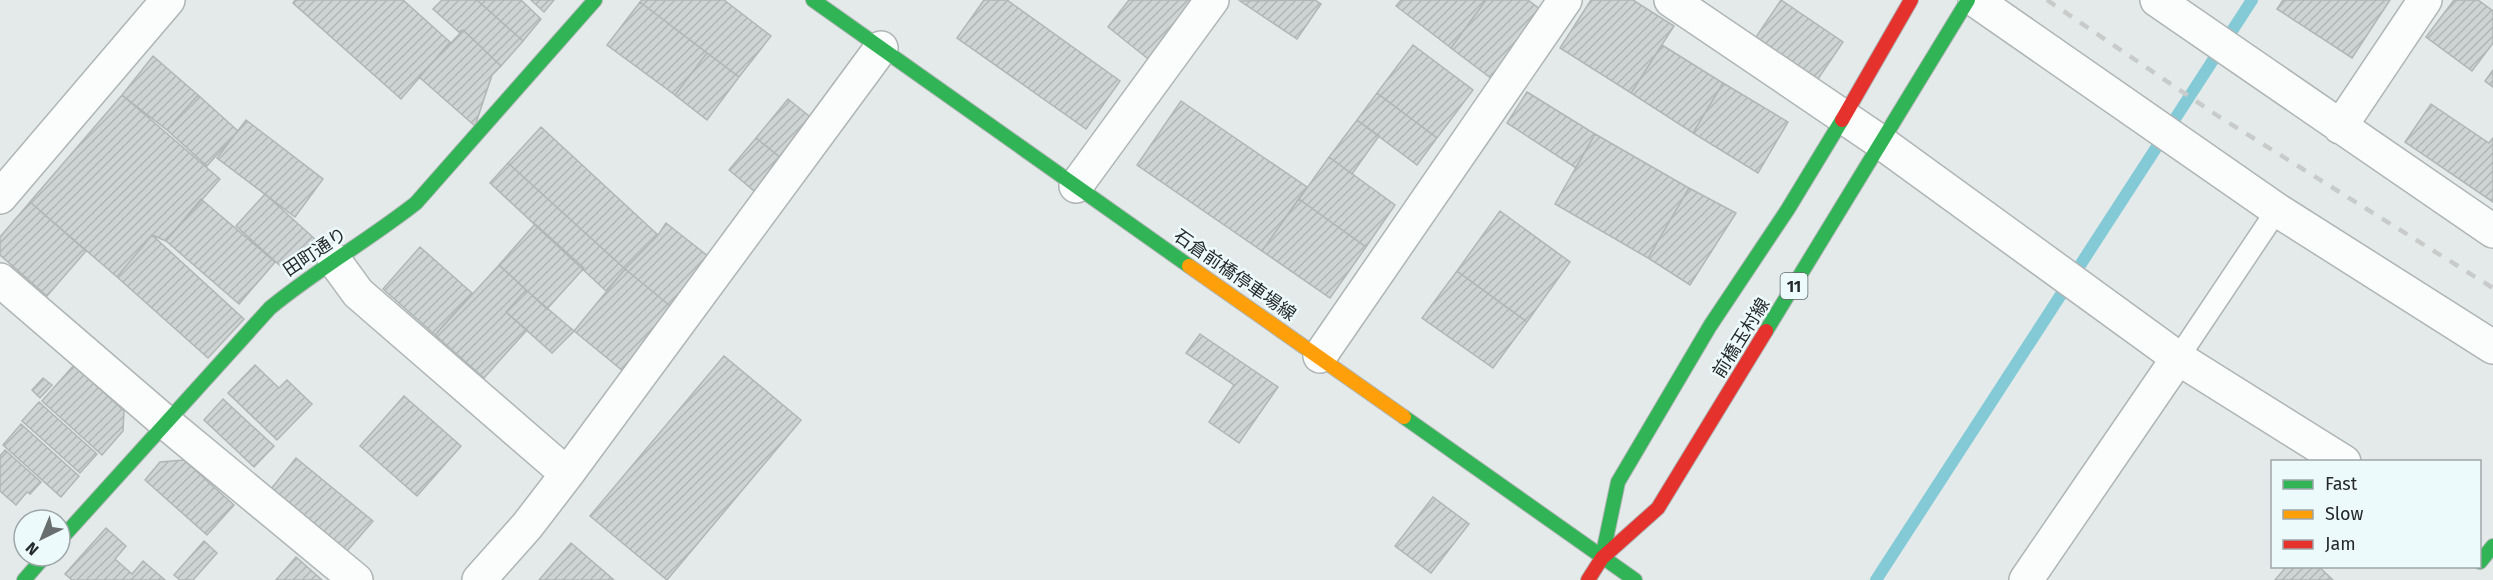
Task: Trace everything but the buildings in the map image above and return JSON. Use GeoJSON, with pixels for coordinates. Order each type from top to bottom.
{"type":"FeatureCollection","features":[{"type":"Feature","properties":{"kind":"main road","name":"田町通り"},"geometry":{"type":"LineString","coordinates":[[72,527],[270,308],[296,286],[394,222],[416,202],[595,0]]}},
{"type":"Feature","properties":{"kind":"main road","name":"石倉前橋停車場線"},"geometry":{"type":"LineString","coordinates":[[813,0],[1635,580]]}},
{"type":"Feature","properties":{"kind":"main road","name":"前橋玉村線"},"geometry":{"type":"LineString","coordinates":[[1602,558],[1618,482],[1710,326],[1788,208],[1843,118],[1911,0]]}},
{"type":"Feature","properties":{"kind":"main road","name":"前橋玉村線"},"geometry":{"type":"LineString","coordinates":[[1588,580],[1602,558],[1658,508],[1968,0]]}},
{"type":"Feature","properties":{"kind":"main road"},"geometry":{"type":"LineString","coordinates":[[24,580],[34,568]]}},
{"type":"Feature","properties":{"kind":"street"},"geometry":{"type":"LineString","coordinates":[[0,197],[168,0]]}},
{"type":"Feature","properties":{"kind":"street"},"geometry":{"type":"LineString","coordinates":[[1076,186],[1212,0]]}},
{"type":"Feature","properties":{"kind":"street"},"geometry":{"type":"LineString","coordinates":[[1320,356],[1565,0]]}},
{"type":"Feature","properties":{"kind":"street"},"geometry":{"type":"LineString","coordinates":[[1671,0],[1882,143],[2178,358],[2341,460]]}},
{"type":"Feature","properties":{"kind":"street"},"geometry":{"type":"LineString","coordinates":[[1975,0],[2277,210],[2493,347]]}},
{"type":"Feature","properties":{"kind":"street"},"geometry":{"type":"LineString","coordinates":[[2157,0],[2340,128],[2493,231]]}},
{"type":"Feature","properties":{"kind":"street"},"geometry":{"type":"LineString","coordinates":[[2340,128],[2425,0]]}},
{"type":"Feature","properties":{"kind":"street"},"geometry":{"type":"LineString","coordinates":[[479,580],[527,525],[567,474],[881,48]]}},
{"type":"Feature","properties":{"kind":"street"},"geometry":{"type":"LineString","coordinates":[[334,260],[358,293],[567,474]]}},
{"type":"Feature","properties":{"kind":"street"},"geometry":{"type":"LineString","coordinates":[[0,280],[165,422],[356,580]]}},
{"type":"Feature","properties":{"kind":"street"},"geometry":{"type":"LineString","coordinates":[[2026,580],[2178,358]]}},
{"type":"Feature","properties":{"kind":"lane"},"geometry":{"type":"LineString","coordinates":[[2178,358],[2277,210]]}},
{"type":"Feature","properties":{"kind":"waterway"},"geometry":{"type":"LineString","coordinates":[[1876,580],[2252,0]]}},
{"type":"Feature","properties":{"kind":"railway"},"geometry":{"type":"LineString","coordinates":[[2047,0],[2218,116],[2493,288]]}},
{"type":"Feature","properties":{"kind":"traffic: fast"},"geometry":{"type":"LineString","coordinates":[[72,527],[270,308],[416,203],[595,0]]}},
{"type":"Feature","properties":{"kind":"traffic: fast"},"geometry":{"type":"LineString","coordinates":[[813,0],[1189,266]]}},
{"type":"Feature","properties":{"kind":"traffic: fast"},"geometry":{"type":"LineString","coordinates":[[1766,331],[1968,0]]}},
{"type":"Feature","properties":{"kind":"traffic: fast"},"geometry":{"type":"LineString","coordinates":[[1602,558],[1618,482],[1710,326],[1788,209],[1842,120]]}},
{"type":"Feature","properties":{"kind":"traffic: fast"},"geometry":{"type":"LineString","coordinates":[[1404,417],[1635,580]]}},
{"type":"Feature","properties":{"kind":"traffic: fast"},"geometry":{"type":"LineString","coordinates":[[2481,561],[2493,546]]}},
{"type":"Feature","properties":{"kind":"traffic: fast"},"geometry":{"type":"LineString","coordinates":[[24,580],[34,568]]}},
{"type":"Feature","properties":{"kind":"traffic: slow"},"geometry":{"type":"LineString","coordinates":[[1189,266],[1404,417]]}},
{"type":"Feature","properties":{"kind":"traffic: jam"},"geometry":{"type":"LineString","coordinates":[[1842,120],[1911,0]]}},
{"type":"Feature","properties":{"kind":"traffic: jam"},"geometry":{"type":"LineString","coordinates":[[1588,580],[1602,558],[1658,508],[1766,331]]}}]}
